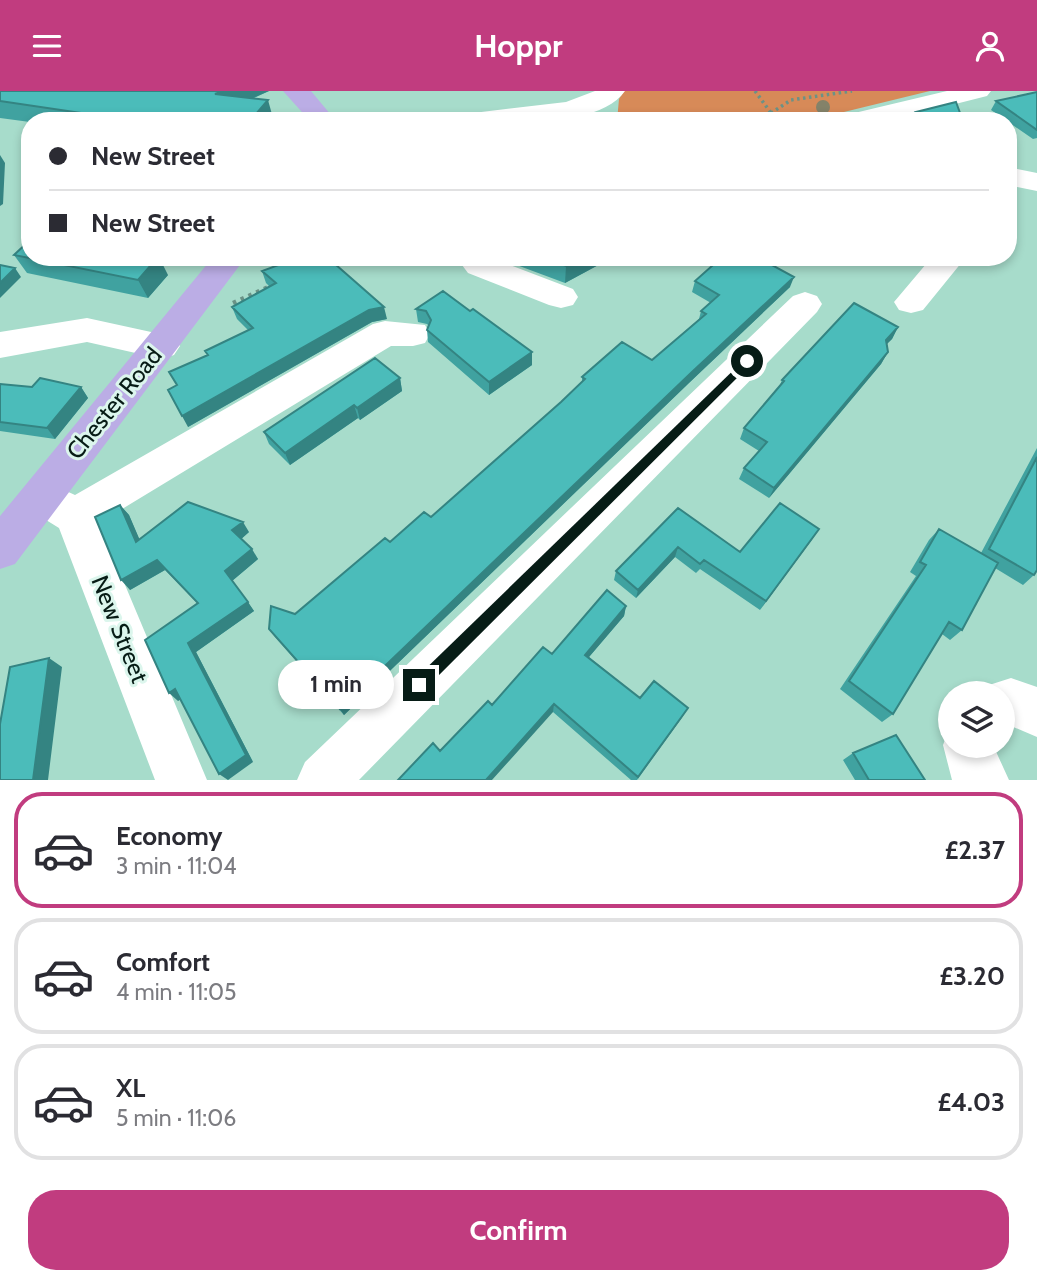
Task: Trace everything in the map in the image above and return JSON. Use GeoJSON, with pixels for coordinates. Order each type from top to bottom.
{"type":"FeatureCollection","features":[{"type":"Feature","properties":{"kind":"main road"},"geometry":{"type":"LineString","coordinates":[[296,91],[316,112]]}},
{"type":"Feature","properties":{"kind":"main road","name":"Chester Road"},"geometry":{"type":"LineString","coordinates":[[0,550],[57,506],[173,332],[223,266]]}},
{"type":"Feature","properties":{"kind":"street"},"geometry":{"type":"LineString","coordinates":[[892,112],[978,91]]}},
{"type":"Feature","properties":{"kind":"street"},"geometry":{"type":"LineString","coordinates":[[538,112],[603,104]]}},
{"type":"Feature","properties":{"kind":"street"},"geometry":{"type":"LineString","coordinates":[[479,266],[561,297]]}},
{"type":"Feature","properties":{"kind":"street"},"geometry":{"type":"LineString","coordinates":[[911,302],[942,266]]}},
{"type":"Feature","properties":{"kind":"street"},"geometry":{"type":"LineString","coordinates":[[323,780],[805,304]]}},
{"type":"Feature","properties":{"kind":"street"},"geometry":{"type":"LineString","coordinates":[[0,345],[87,330],[173,332]]}},
{"type":"Feature","properties":{"kind":"street"},"geometry":{"type":"LineString","coordinates":[[57,506],[385,333],[413,334]]}},
{"type":"Feature","properties":{"kind":"street","name":"New Street"},"geometry":{"type":"LineString","coordinates":[[57,506],[181,780]]}},
{"type":"Feature","properties":{"kind":"street"},"geometry":{"type":"LineString","coordinates":[[1015,704],[1037,712]]}},
{"type":"Feature","properties":{"kind":"street"},"geometry":{"type":"LineString","coordinates":[[970,758],[971,765],[983,780]]}},
{"type":"Feature","properties":{"kind":"path"},"geometry":{"type":"LineString","coordinates":[[755,91],[770,112]]}},
{"type":"Feature","properties":{"kind":"path"},"geometry":{"type":"LineString","coordinates":[[773,112],[791,100],[852,91]]}},
{"type":"Feature","properties":{"kind":"path"},"geometry":{"type":"LineString","coordinates":[[173,332],[281,281]]}},
{"type":"Feature","properties":{"kind":"shaded area"},"geometry":{"type":"Polygon","coordinates":[[[624,91],[930,91],[844,112],[618,112],[619,99],[624,91]]]}},
{"type":"Feature","properties":{"kind":"building"},"geometry":{"type":"Polygon","coordinates":[[[0,91],[223,91],[215,94],[268,100],[258,112],[74,112],[0,101],[0,91]]]}},
{"type":"Feature","properties":{"kind":"building"},"geometry":{"type":"Polygon","coordinates":[[[1037,92],[1037,130],[1017,116],[1017,112],[1012,112],[996,101],[1037,92]]]}},
{"type":"Feature","properties":{"kind":"building"},"geometry":{"type":"Polygon","coordinates":[[[956,102],[960,112],[916,112],[956,102]]]}},
{"type":"Feature","properties":{"kind":"building"},"geometry":{"type":"Polygon","coordinates":[[[0,265],[15,268],[0,283],[0,265]]]}},
{"type":"Feature","properties":{"kind":"building"},"geometry":{"type":"Polygon","coordinates":[[[69,266],[150,266],[138,280],[69,266]]]}},
{"type":"Feature","properties":{"kind":"building"},"geometry":{"type":"Polygon","coordinates":[[[276,266],[337,266],[384,307],[369,310],[182,416],[168,390],[177,385],[169,372],[208,355],[205,351],[253,328],[232,307],[276,283],[262,271],[276,266]]]}},
{"type":"Feature","properties":{"kind":"building"},"geometry":{"type":"Polygon","coordinates":[[[712,266],[774,266],[794,277],[340,709],[269,629],[271,606],[295,614],[385,538],[390,542],[424,512],[431,517],[561,402],[585,379],[582,377],[622,342],[652,360],[706,314],[701,311],[719,295],[695,281],[712,266]]]}},
{"type":"Feature","properties":{"kind":"building"},"geometry":{"type":"Polygon","coordinates":[[[443,291],[470,311],[473,309],[532,352],[489,382],[427,330],[431,320],[426,311],[416,309],[443,291]]]}},
{"type":"Feature","properties":{"kind":"building"},"geometry":{"type":"Polygon","coordinates":[[[854,303],[898,327],[886,340],[888,352],[774,488],[744,468],[767,442],[744,428],[784,381],[782,380],[854,303]]]}},
{"type":"Feature","properties":{"kind":"building"},"geometry":{"type":"Polygon","coordinates":[[[375,358],[400,378],[357,408],[354,405],[285,453],[264,432],[375,358]]]}},
{"type":"Feature","properties":{"kind":"building"},"geometry":{"type":"Polygon","coordinates":[[[40,378],[81,387],[47,428],[0,422],[0,384],[32,387],[40,378]]]}},
{"type":"Feature","properties":{"kind":"building"},"geometry":{"type":"Polygon","coordinates":[[[1037,457],[1037,570],[1034,575],[989,549],[1037,457]]]}},
{"type":"Feature","properties":{"kind":"building"},"geometry":{"type":"Polygon","coordinates":[[[188,502],[243,522],[232,530],[252,549],[225,571],[248,602],[188,643],[246,755],[219,774],[175,689],[169,693],[145,640],[198,603],[157,560],[121,580],[95,517],[120,505],[136,542],[188,502]]]}},
{"type":"Feature","properties":{"kind":"building"},"geometry":{"type":"Polygon","coordinates":[[[780,503],[819,529],[766,601],[704,560],[700,564],[678,547],[638,590],[616,571],[678,508],[740,552],[780,503]]]}},
{"type":"Feature","properties":{"kind":"building"},"geometry":{"type":"Polygon","coordinates":[[[939,529],[998,563],[962,630],[949,622],[893,714],[849,681],[926,565],[920,562],[939,529]]]}},
{"type":"Feature","properties":{"kind":"building"},"geometry":{"type":"Polygon","coordinates":[[[607,590],[626,606],[585,655],[640,698],[654,681],[688,708],[638,777],[554,704],[486,780],[398,780],[433,743],[440,751],[488,701],[492,705],[543,647],[552,654],[607,590]]]}},
{"type":"Feature","properties":{"kind":"building"},"geometry":{"type":"Polygon","coordinates":[[[49,658],[33,780],[0,780],[0,724],[10,667],[49,658]]]}},
{"type":"Feature","properties":{"kind":"building"},"geometry":{"type":"Polygon","coordinates":[[[896,735],[925,780],[869,780],[853,753],[896,735]]]}},
{"type":"Feature","properties":{"kind":"route"},"geometry":{"type":"LineString","coordinates":[[419,685],[747,361]]}}]}
